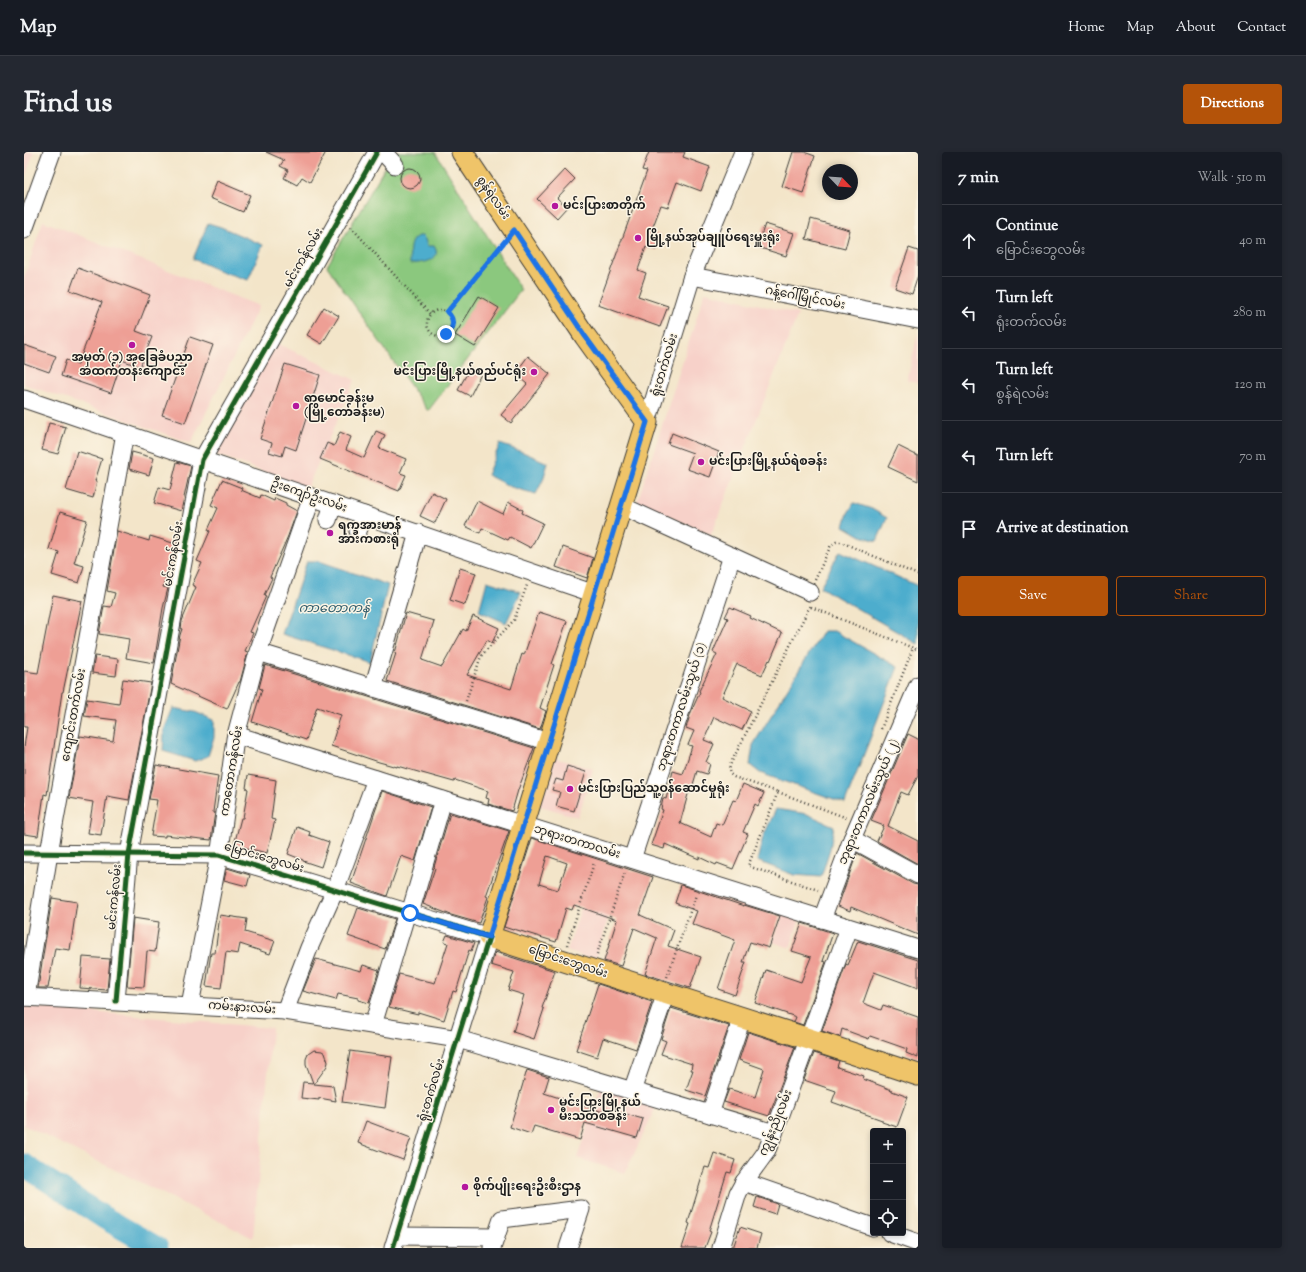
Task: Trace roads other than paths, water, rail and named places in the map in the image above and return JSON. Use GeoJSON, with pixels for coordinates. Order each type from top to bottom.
{"type":"FeatureCollection","features":[{"type":"Feature","properties":{"kind":"main road","name":"စွန်ရဲလမ်း"},"geometry":{"type":"LineString","coordinates":[[462,152],[585,336],[647,422]]}},
{"type":"Feature","properties":{"kind":"main road","name":"ရုံးတက်လမ်း"},"geometry":{"type":"LineString","coordinates":[[489,937],[647,422]]}},
{"type":"Feature","properties":{"kind":"main road","name":"မြောင်းဘွေလမ်း"},"geometry":{"type":"LineString","coordinates":[[489,937],[809,1039],[918,1076]]}},
{"type":"Feature","properties":{"kind":"street"},"geometry":{"type":"LineString","coordinates":[[24,230],[52,152]]}},
{"type":"Feature","properties":{"kind":"street","name":"မင်းကန်လမ်း"},"geometry":{"type":"LineString","coordinates":[[116,1001],[129,854],[202,460],[377,152]]}},
{"type":"Feature","properties":{"kind":"street"},"geometry":{"type":"LineString","coordinates":[[383,152],[395,165]]}},
{"type":"Feature","properties":{"kind":"street","name":"ရုံးတက်လမ်း"},"geometry":{"type":"LineString","coordinates":[[647,422],[692,276],[743,152]]}},
{"type":"Feature","properties":{"kind":"street","name":"ဂန့်ဂေါ်မြိုင်လမ်း"},"geometry":{"type":"LineString","coordinates":[[692,276],[918,320]]}},
{"type":"Feature","properties":{"kind":"street","name":"ဦးကျော်ဦးလမ်း"},"geometry":{"type":"LineString","coordinates":[[24,399],[333,504],[361,523],[418,533],[595,594]]}},
{"type":"Feature","properties":{"kind":"street","name":"ကျောင်းတက်လမ်း"},"geometry":{"type":"LineString","coordinates":[[25,997],[49,853],[125,433]]}},
{"type":"Feature","properties":{"kind":"street","name":"ကာတောကန်လမ်း"},"geometry":{"type":"LineString","coordinates":[[190,1005],[219,855],[236,735],[258,652],[312,497]]}},
{"type":"Feature","properties":{"kind":"street"},"geometry":{"type":"LineString","coordinates":[[328,520],[333,504]]}},
{"type":"Feature","properties":{"kind":"street"},"geometry":{"type":"LineString","coordinates":[[622,506],[732,556],[810,599]]}},
{"type":"Feature","properties":{"kind":"street"},"geometry":{"type":"LineString","coordinates":[[373,688],[418,533]]}},
{"type":"Feature","properties":{"kind":"street","name":"ဘုရားတကာလမ်းသွယ် (၁)"},"geometry":{"type":"LineString","coordinates":[[630,859],[732,556]]}},
{"type":"Feature","properties":{"kind":"street"},"geometry":{"type":"LineString","coordinates":[[258,652],[549,742]]}},
{"type":"Feature","properties":{"kind":"street","name":"ဘုရားတကာလမ်းသွယ် (၂)"},"geometry":{"type":"LineString","coordinates":[[822,919],[852,840],[918,685]]}},
{"type":"Feature","properties":{"kind":"street","name":"ဘုရားတကာလမ်း"},"geometry":{"type":"LineString","coordinates":[[236,735],[918,949]]}},
{"type":"Feature","properties":{"kind":"street"},"geometry":{"type":"LineString","coordinates":[[285,1011],[335,890],[376,779]]}},
{"type":"Feature","properties":{"kind":"street"},"geometry":{"type":"LineString","coordinates":[[373,1025],[443,800]]}},
{"type":"Feature","properties":{"kind":"street"},"geometry":{"type":"LineString","coordinates":[[852,840],[918,875]]}},
{"type":"Feature","properties":{"kind":"street","name":"မြောင်းဘွေလမ်း"},"geometry":{"type":"LineString","coordinates":[[24,853],[219,855],[489,937]]}},
{"type":"Feature","properties":{"kind":"street","name":"ကျွန်းညိုလမ်း"},"geometry":{"type":"LineString","coordinates":[[722,1248],[738,1193],[744,1182],[766,1152],[774,1133],[849,928]]}},
{"type":"Feature","properties":{"kind":"street","name":"ရုံးတက်လမ်း"},"geometry":{"type":"LineString","coordinates":[[395,1242],[489,937]]}},
{"type":"Feature","properties":{"kind":"street"},"geometry":{"type":"LineString","coordinates":[[632,1091],[664,993]]}},
{"type":"Feature","properties":{"kind":"street","name":"ကမ်းနားလမ်း"},"geometry":{"type":"LineString","coordinates":[[25,997],[285,1011],[458,1039],[774,1133]]}},
{"type":"Feature","properties":{"kind":"street"},"geometry":{"type":"LineString","coordinates":[[710,1114],[742,1018]]}},
{"type":"Feature","properties":{"kind":"street"},"geometry":{"type":"LineString","coordinates":[[744,1182],[870,1226]]}},
{"type":"Feature","properties":{"kind":"street"},"geometry":{"type":"LineString","coordinates":[[395,1242],[494,1242],[502,1219],[581,1209],[568,1248]]}},
{"type":"Feature","properties":{"kind":"street"},"geometry":{"type":"LineString","coordinates":[[898,1236],[918,1243]]}},
{"type":"Feature","properties":{"kind":"water"},"geometry":{"type":"Polygon","coordinates":[[[208,223],[263,245],[248,280],[220,271],[193,259],[208,223]]]}},
{"type":"Feature","properties":{"kind":"water"},"geometry":{"type":"Polygon","coordinates":[[[422,236],[425,239],[427,246],[434,246],[436,255],[430,260],[410,264],[411,244],[414,238],[422,236]]]}},
{"type":"Feature","properties":{"kind":"water"},"geometry":{"type":"Polygon","coordinates":[[[500,444],[548,463],[543,480],[536,494],[511,487],[487,475],[500,444]]]}},
{"type":"Feature","properties":{"kind":"water"},"geometry":{"type":"Polygon","coordinates":[[[854,503],[872,509],[887,518],[877,541],[861,536],[844,526],[848,513],[854,503]]]}},
{"type":"Feature","properties":{"kind":"water"},"geometry":{"type":"Polygon","coordinates":[[[840,551],[918,586],[918,644],[820,587],[840,551]]]}},
{"type":"Feature","properties":{"kind":"water","name":"ကာတောကန်"},"geometry":{"type":"Polygon","coordinates":[[[307,561],[319,561],[388,585],[370,662],[282,634],[307,561]]]}},
{"type":"Feature","properties":{"kind":"water"},"geometry":{"type":"Polygon","coordinates":[[[487,581],[521,592],[506,623],[479,611],[487,581]]]}},
{"type":"Feature","properties":{"kind":"water"},"geometry":{"type":"Polygon","coordinates":[[[823,631],[834,631],[898,667],[845,803],[760,773],[750,765],[753,745],[823,631]]]}},
{"type":"Feature","properties":{"kind":"water"},"geometry":{"type":"Polygon","coordinates":[[[173,708],[195,712],[214,720],[214,737],[208,756],[195,761],[163,751],[164,730],[173,708]]]}},
{"type":"Feature","properties":{"kind":"water"},"geometry":{"type":"Polygon","coordinates":[[[776,809],[807,814],[834,826],[830,849],[821,877],[794,875],[757,861],[763,837],[776,809]]]}},
{"type":"Feature","properties":{"kind":"waterway"},"geometry":{"type":"LineString","coordinates":[[24,1165],[103,1217],[157,1248]]}},
{"type":"Feature","properties":{"kind":"place","name":"မင်းပြားစာတိုက်"},"geometry":{"type":"Point","coordinates":[555,206]}},
{"type":"Feature","properties":{"kind":"place","name":"မြို့နယ်အုပ်ချူပ်ရေးမှူးရုံး"},"geometry":{"type":"Point","coordinates":[638,238]}},
{"type":"Feature","properties":{"kind":"place","name":"အမှတ် (၁) အခြေခံပညာ အထက်တန်းကျောင်း"},"geometry":{"type":"Point","coordinates":[132,345]}},
{"type":"Feature","properties":{"kind":"place","name":"မင်းပြားမြို့နယ်စည်ပင်ရုံး"},"geometry":{"type":"Point","coordinates":[534,372]}},
{"type":"Feature","properties":{"kind":"place","name":"ရာမောင်ခန်းမ (မြို့တော်ခန်းမ)"},"geometry":{"type":"Point","coordinates":[296,406]}},
{"type":"Feature","properties":{"kind":"place","name":"မင်းပြားမြို့နယ်ရဲစခန်း"},"geometry":{"type":"Point","coordinates":[701,462]}},
{"type":"Feature","properties":{"kind":"place","name":"ရက္ခအားမာန် အားကစားရုံ"},"geometry":{"type":"Point","coordinates":[330,533]}},
{"type":"Feature","properties":{"kind":"place","name":"မင်းပြားပြည်သူ့ဝန်ဆောင်မှုရုံး"},"geometry":{"type":"Point","coordinates":[570,789]}},
{"type":"Feature","properties":{"kind":"place","name":"မင်းပြားမြို့နယ် မီးသတ်စခန်း"},"geometry":{"type":"Point","coordinates":[551,1110]}},
{"type":"Feature","properties":{"kind":"place","name":"စိုက်ပျိုးရေးဦးစီးဌာန"},"geometry":{"type":"Point","coordinates":[465,1187]}}]}
